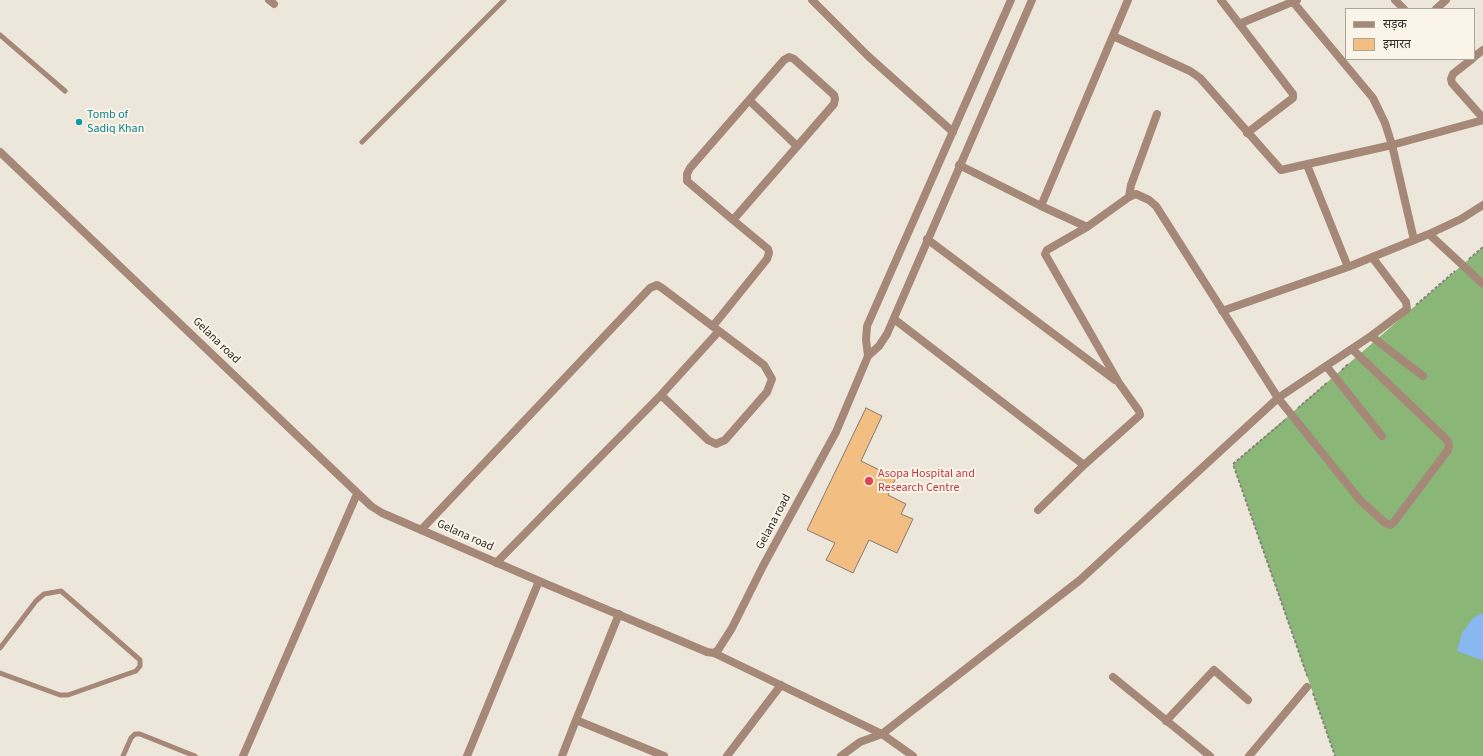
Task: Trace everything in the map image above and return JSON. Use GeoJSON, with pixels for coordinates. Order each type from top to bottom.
{"type":"FeatureCollection","features":[{"type":"Feature","properties":{"kind":"street"},"geometry":{"type":"LineString","coordinates":[[812,0],[868,56],[953,132]]}},
{"type":"Feature","properties":{"kind":"street"},"geometry":{"type":"LineString","coordinates":[[868,356],[866,340],[867,326],[1011,0]]}},
{"type":"Feature","properties":{"kind":"street"},"geometry":{"type":"LineString","coordinates":[[868,356],[879,346],[894,319],[959,165],[1032,0]]}},
{"type":"Feature","properties":{"kind":"street"},"geometry":{"type":"LineString","coordinates":[[1041,206],[1128,0]]}},
{"type":"Feature","properties":{"kind":"street"},"geometry":{"type":"LineString","coordinates":[[1221,0],[1294,94],[1293,98],[1247,133]]}},
{"type":"Feature","properties":{"kind":"street"},"geometry":{"type":"LineString","coordinates":[[1395,0],[1403,8]]}},
{"type":"Feature","properties":{"kind":"street"},"geometry":{"type":"LineString","coordinates":[[1437,8],[1446,0]]}},
{"type":"Feature","properties":{"kind":"street"},"geometry":{"type":"LineString","coordinates":[[1239,24],[1295,1],[1373,98],[1385,123],[1392,145],[1414,240]]}},
{"type":"Feature","properties":{"kind":"street"},"geometry":{"type":"LineString","coordinates":[[1113,36],[1175,64],[1200,78],[1281,170],[1307,166],[1392,145],[1483,119],[1452,83],[1451,79],[1453,74],[1470,60]]}},
{"type":"Feature","properties":{"kind":"street"},"geometry":{"type":"LineString","coordinates":[[1475,56],[1483,50]]}},
{"type":"Feature","properties":{"kind":"street"},"geometry":{"type":"LineString","coordinates":[[496,563],[661,395],[716,328],[767,259],[769,253],[768,249],[733,220],[687,181],[687,174],[690,168],[750,101],[784,60],[789,57],[794,59],[834,95],[834,104],[733,220]]}},
{"type":"Feature","properties":{"kind":"street"},"geometry":{"type":"LineString","coordinates":[[750,101],[797,146]]}},
{"type":"Feature","properties":{"kind":"street"},"geometry":{"type":"LineString","coordinates":[[1129,197],[1131,186],[1157,114]]}},
{"type":"Feature","properties":{"kind":"street","name":"Gelana road"},"geometry":{"type":"LineString","coordinates":[[0,152],[357,494],[382,513],[707,652],[714,653],[718,650],[732,628],[763,566],[836,432],[868,356]]}},
{"type":"Feature","properties":{"kind":"street"},"geometry":{"type":"LineString","coordinates":[[959,165],[1087,227]]}},
{"type":"Feature","properties":{"kind":"street"},"geometry":{"type":"LineString","coordinates":[[1307,166],[1348,267]]}},
{"type":"Feature","properties":{"kind":"street"},"geometry":{"type":"LineString","coordinates":[[1038,510],[1084,465],[1140,415],[1139,411],[1119,383],[1045,254],[1047,250],[1087,227],[1129,197],[1136,194],[1149,200],[1156,206],[1278,398],[1360,500],[1390,525],[1394,522],[1448,450],[1449,445],[1447,440],[1352,349]]}},
{"type":"Feature","properties":{"kind":"street"},"geometry":{"type":"LineString","coordinates":[[1222,311],[1348,267],[1429,234],[1461,219],[1483,205]]}},
{"type":"Feature","properties":{"kind":"street"},"geometry":{"type":"LineString","coordinates":[[1429,234],[1483,284]]}},
{"type":"Feature","properties":{"kind":"street"},"geometry":{"type":"LineString","coordinates":[[927,239],[1119,383]]}},
{"type":"Feature","properties":{"kind":"street"},"geometry":{"type":"LineString","coordinates":[[841,756],[860,742],[882,734],[1080,580],[1278,398],[1327,367],[1407,309],[1408,304],[1372,257]]}},
{"type":"Feature","properties":{"kind":"street"},"geometry":{"type":"LineString","coordinates":[[421,530],[650,288],[657,285],[662,288],[716,328],[764,365],[772,379],[767,392],[725,440],[716,444],[708,440],[661,395]]}},
{"type":"Feature","properties":{"kind":"street"},"geometry":{"type":"LineString","coordinates":[[894,319],[1084,465]]}},
{"type":"Feature","properties":{"kind":"street"},"geometry":{"type":"LineString","coordinates":[[1371,336],[1423,376]]}},
{"type":"Feature","properties":{"kind":"street"},"geometry":{"type":"LineString","coordinates":[[1327,367],[1382,436]]}},
{"type":"Feature","properties":{"kind":"street"},"geometry":{"type":"LineString","coordinates":[[243,756],[357,494]]}},
{"type":"Feature","properties":{"kind":"street"},"geometry":{"type":"LineString","coordinates":[[467,756],[539,581]]}},
{"type":"Feature","properties":{"kind":"street"},"geometry":{"type":"LineString","coordinates":[[562,756],[618,614]]}},
{"type":"Feature","properties":{"kind":"street"},"geometry":{"type":"LineString","coordinates":[[714,653],[882,734],[913,756]]}},
{"type":"Feature","properties":{"kind":"street"},"geometry":{"type":"LineString","coordinates":[[1166,721],[1214,670],[1248,700]]}},
{"type":"Feature","properties":{"kind":"street"},"geometry":{"type":"LineString","coordinates":[[1113,678],[1210,756]]}},
{"type":"Feature","properties":{"kind":"street"},"geometry":{"type":"LineString","coordinates":[[727,756],[781,686]]}},
{"type":"Feature","properties":{"kind":"street"},"geometry":{"type":"LineString","coordinates":[[1249,756],[1309,686]]}},
{"type":"Feature","properties":{"kind":"street"},"geometry":{"type":"LineString","coordinates":[[576,720],[651,754],[664,756]]}},
{"type":"Feature","properties":{"kind":"lane"},"geometry":{"type":"LineString","coordinates":[[362,142],[504,0]]}},
{"type":"Feature","properties":{"kind":"lane"},"geometry":{"type":"LineString","coordinates":[[0,35],[65,91]]}},
{"type":"Feature","properties":{"kind":"lane"},"geometry":{"type":"LineString","coordinates":[[0,648],[36,601],[44,594],[61,591],[140,660],[140,666],[136,671],[68,695],[60,696],[0,673]]}},
{"type":"Feature","properties":{"kind":"lane"},"geometry":{"type":"LineString","coordinates":[[123,756],[131,738],[136,734],[194,756]]}},
{"type":"Feature","properties":{"kind":"path"},"geometry":{"type":"LineString","coordinates":[[1465,263],[1483,247]]}},
{"type":"Feature","properties":{"kind":"path"},"geometry":{"type":"LineString","coordinates":[[1412,309],[1459,268]]}},
{"type":"Feature","properties":{"kind":"path"},"geometry":{"type":"LineString","coordinates":[[1340,371],[1352,361]]}},
{"type":"Feature","properties":{"kind":"path"},"geometry":{"type":"LineString","coordinates":[[1293,413],[1328,382]]}},
{"type":"Feature","properties":{"kind":"path"},"geometry":{"type":"LineString","coordinates":[[1287,418],[1233,464],[1309,686],[1335,756]]}},
{"type":"Feature","properties":{"kind":"green space"},"geometry":{"type":"Polygon","coordinates":[[[1483,247],[1483,756],[1335,756],[1233,464],[1483,247]]]}},
{"type":"Feature","properties":{"kind":"water"},"geometry":{"type":"Polygon","coordinates":[[[1483,613],[1483,659],[1481,660],[1457,651],[1462,633],[1474,617],[1483,613]]]}},
{"type":"Feature","properties":{"kind":"building"},"geometry":{"type":"Polygon","coordinates":[[[866,408],[882,416],[861,461],[896,478],[888,495],[906,504],[901,514],[913,519],[897,553],[869,540],[853,573],[826,560],[835,543],[807,530],[866,408]]]}},
{"type":"Feature","properties":{"kind":"place","name":"Tomb of Sadiq Khan"},"geometry":{"type":"Point","coordinates":[79,122]}},
{"type":"Feature","properties":{"kind":"place","name":"Asopa Hospital and Research Centre"},"geometry":{"type":"Point","coordinates":[869,481]}}]}
